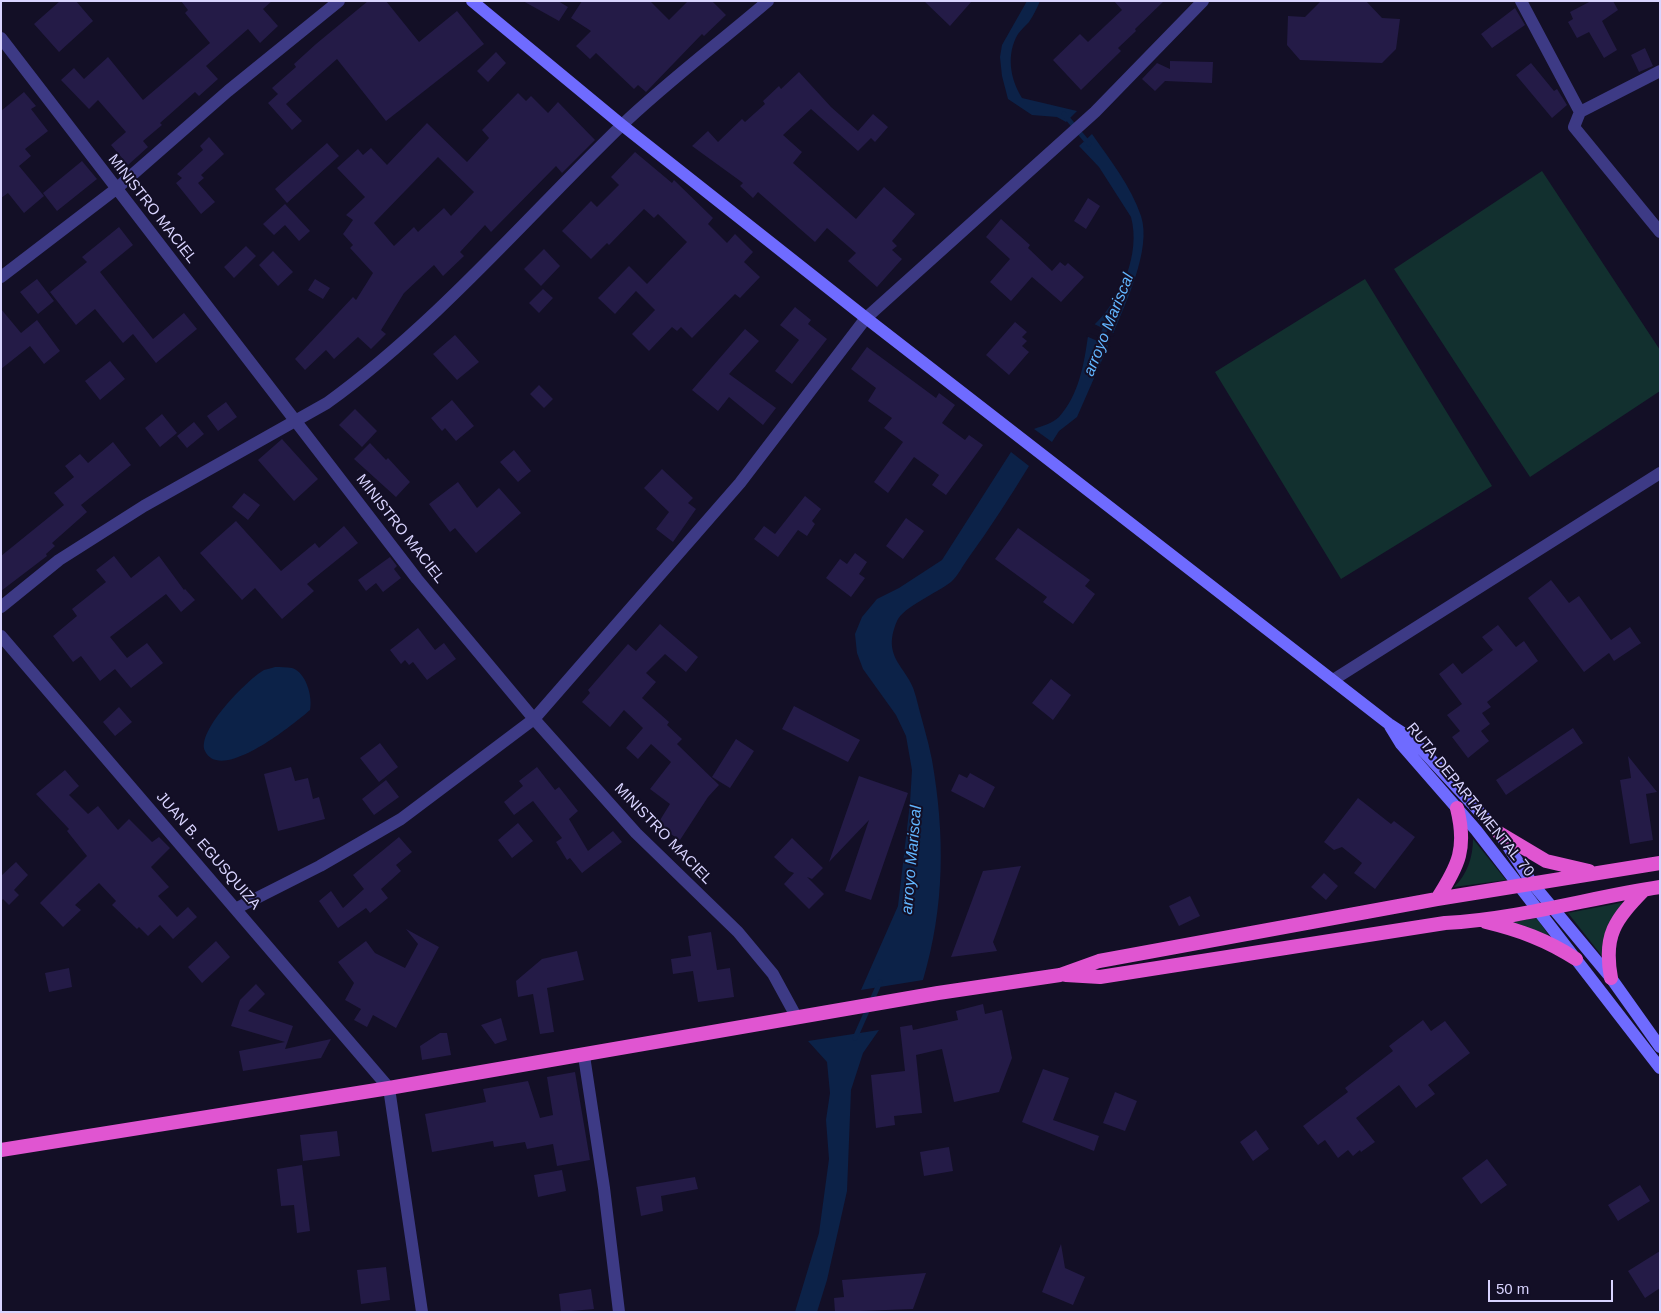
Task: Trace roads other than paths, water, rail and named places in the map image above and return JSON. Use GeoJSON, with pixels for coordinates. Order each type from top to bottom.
{"type":"FeatureCollection","features":[{"type":"Feature","properties":{"kind":"highway"},"geometry":{"type":"LineString","coordinates":[[1437,899],[1452,875],[1462,847],[1457,808]]}},
{"type":"Feature","properties":{"kind":"highway"},"geometry":{"type":"LineString","coordinates":[[1499,833],[1546,861],[1583,870],[1600,871]]}},
{"type":"Feature","properties":{"kind":"highway"},"geometry":{"type":"LineString","coordinates":[[1,1150],[584,1056],[802,1017],[1060,975],[1099,961],[1437,899],[1600,871],[1660,863]]}},
{"type":"Feature","properties":{"kind":"highway"},"geometry":{"type":"LineString","coordinates":[[1060,975],[1100,977],[1426,926],[1480,921],[1538,912],[1660,887]]}},
{"type":"Feature","properties":{"kind":"highway"},"geometry":{"type":"LineString","coordinates":[[1611,978],[1608,953],[1610,938],[1621,914],[1644,890]]}},
{"type":"Feature","properties":{"kind":"highway"},"geometry":{"type":"LineString","coordinates":[[1480,921],[1524,931],[1552,943],[1576,959]]}},
{"type":"Feature","properties":{"kind":"main road"},"geometry":{"type":"LineString","coordinates":[[472,1],[622,126],[1389,724]]}},
{"type":"Feature","properties":{"kind":"main road","name":"RUTA DEPARTAMENTAL 70"},"geometry":{"type":"LineString","coordinates":[[1389,724],[1400,744],[1457,808],[1660,1068]]}},
{"type":"Feature","properties":{"kind":"main road","name":"RUTA DEPARTAMENTAL 70"},"geometry":{"type":"LineString","coordinates":[[1389,724],[1412,739],[1499,833],[1532,883],[1611,978],[1660,1047]]}},
{"type":"Feature","properties":{"kind":"street"},"geometry":{"type":"LineString","coordinates":[[1,277],[116,189],[228,91],[339,1]]}},
{"type":"Feature","properties":{"kind":"street"},"geometry":{"type":"LineString","coordinates":[[1,607],[60,560],[93,538],[144,506],[327,404],[354,384],[405,341],[523,227],[622,126],[768,1]]}},
{"type":"Feature","properties":{"kind":"street"},"geometry":{"type":"LineString","coordinates":[[237,908],[320,866],[401,819],[534,719],[740,483],[866,318],[1057,148],[1095,112],[1203,1]]}},
{"type":"Feature","properties":{"kind":"street"},"geometry":{"type":"LineString","coordinates":[[1520,1],[1580,112]]}},
{"type":"Feature","properties":{"kind":"street","name":"MINISTRO MACIEL"},"geometry":{"type":"LineString","coordinates":[[1,38],[116,189],[297,420],[417,579],[534,719],[636,833],[738,932],[773,974],[802,1017]]}},
{"type":"Feature","properties":{"kind":"street"},"geometry":{"type":"LineString","coordinates":[[1660,70],[1580,112],[1574,127],[1660,232]]}},
{"type":"Feature","properties":{"kind":"street"},"geometry":{"type":"LineString","coordinates":[[1333,680],[1660,472]]}},
{"type":"Feature","properties":{"kind":"street","name":"JUAN B. EGUSQUIZA"},"geometry":{"type":"LineString","coordinates":[[1,636],[237,908],[389,1088]]}},
{"type":"Feature","properties":{"kind":"street"},"geometry":{"type":"LineString","coordinates":[[584,1056],[604,1188],[619,1312]]}},
{"type":"Feature","properties":{"kind":"street"},"geometry":{"type":"LineString","coordinates":[[389,1088],[422,1312]]}},
{"type":"Feature","properties":{"kind":"water"},"geometry":{"type":"Polygon","coordinates":[[[1027,1],[1040,1],[1029,22],[1018,34],[1014,42],[1011,58],[1012,75],[1022,98],[1077,111],[1066,122],[1057,117],[1032,115],[1008,99],[1002,76],[1000,57],[1002,45],[1027,1]]]}},
{"type":"Feature","properties":{"kind":"water"},"geometry":{"type":"Polygon","coordinates":[[[1092,134],[1132,194],[1141,216],[1143,229],[1143,244],[1136,276],[1113,334],[1094,325],[1113,302],[1126,275],[1131,261],[1133,231],[1131,217],[1099,167],[1079,146],[1092,134]]]}},
{"type":"Feature","properties":{"kind":"water"},"geometry":{"type":"Polygon","coordinates":[[[1088,336],[1109,344],[1077,417],[1059,431],[1052,442],[1034,429],[1057,419],[1066,408],[1080,379],[1088,336]]]}},
{"type":"Feature","properties":{"kind":"water"},"geometry":{"type":"Polygon","coordinates":[[[1011,452],[1029,466],[1000,512],[954,580],[921,600],[900,616],[893,634],[892,645],[894,654],[913,687],[932,760],[941,843],[939,898],[936,925],[923,980],[861,990],[898,906],[912,770],[906,736],[896,715],[863,669],[857,653],[855,634],[862,617],[877,599],[899,588],[942,560],[1011,452]]]}},
{"type":"Feature","properties":{"kind":"water"},"geometry":{"type":"Polygon","coordinates":[[[275,667],[292,668],[301,674],[309,692],[310,710],[290,727],[258,748],[241,756],[226,760],[213,759],[205,751],[204,742],[215,719],[236,694],[257,675],[264,670],[275,667]]]}},
{"type":"Feature","properties":{"kind":"water"},"geometry":{"type":"Polygon","coordinates":[[[879,1030],[863,1053],[851,1090],[847,1191],[827,1280],[817,1312],[795,1312],[819,1233],[829,1159],[826,1120],[830,1093],[827,1062],[808,1041],[879,1030]]]}},
{"type":"Feature","properties":{"kind":"waterway","name":"arroyo Mariscal"},"geometry":{"type":"LineString","coordinates":[[1064,114],[1089,144]]}},
{"type":"Feature","properties":{"kind":"waterway","name":"arroyo Mariscal"},"geometry":{"type":"LineString","coordinates":[[1097,347],[1107,325]]}},
{"type":"Feature","properties":{"kind":"waterway","name":"arroyo Mariscal"},"geometry":{"type":"LineString","coordinates":[[855,1038],[880,982]]}}]}
